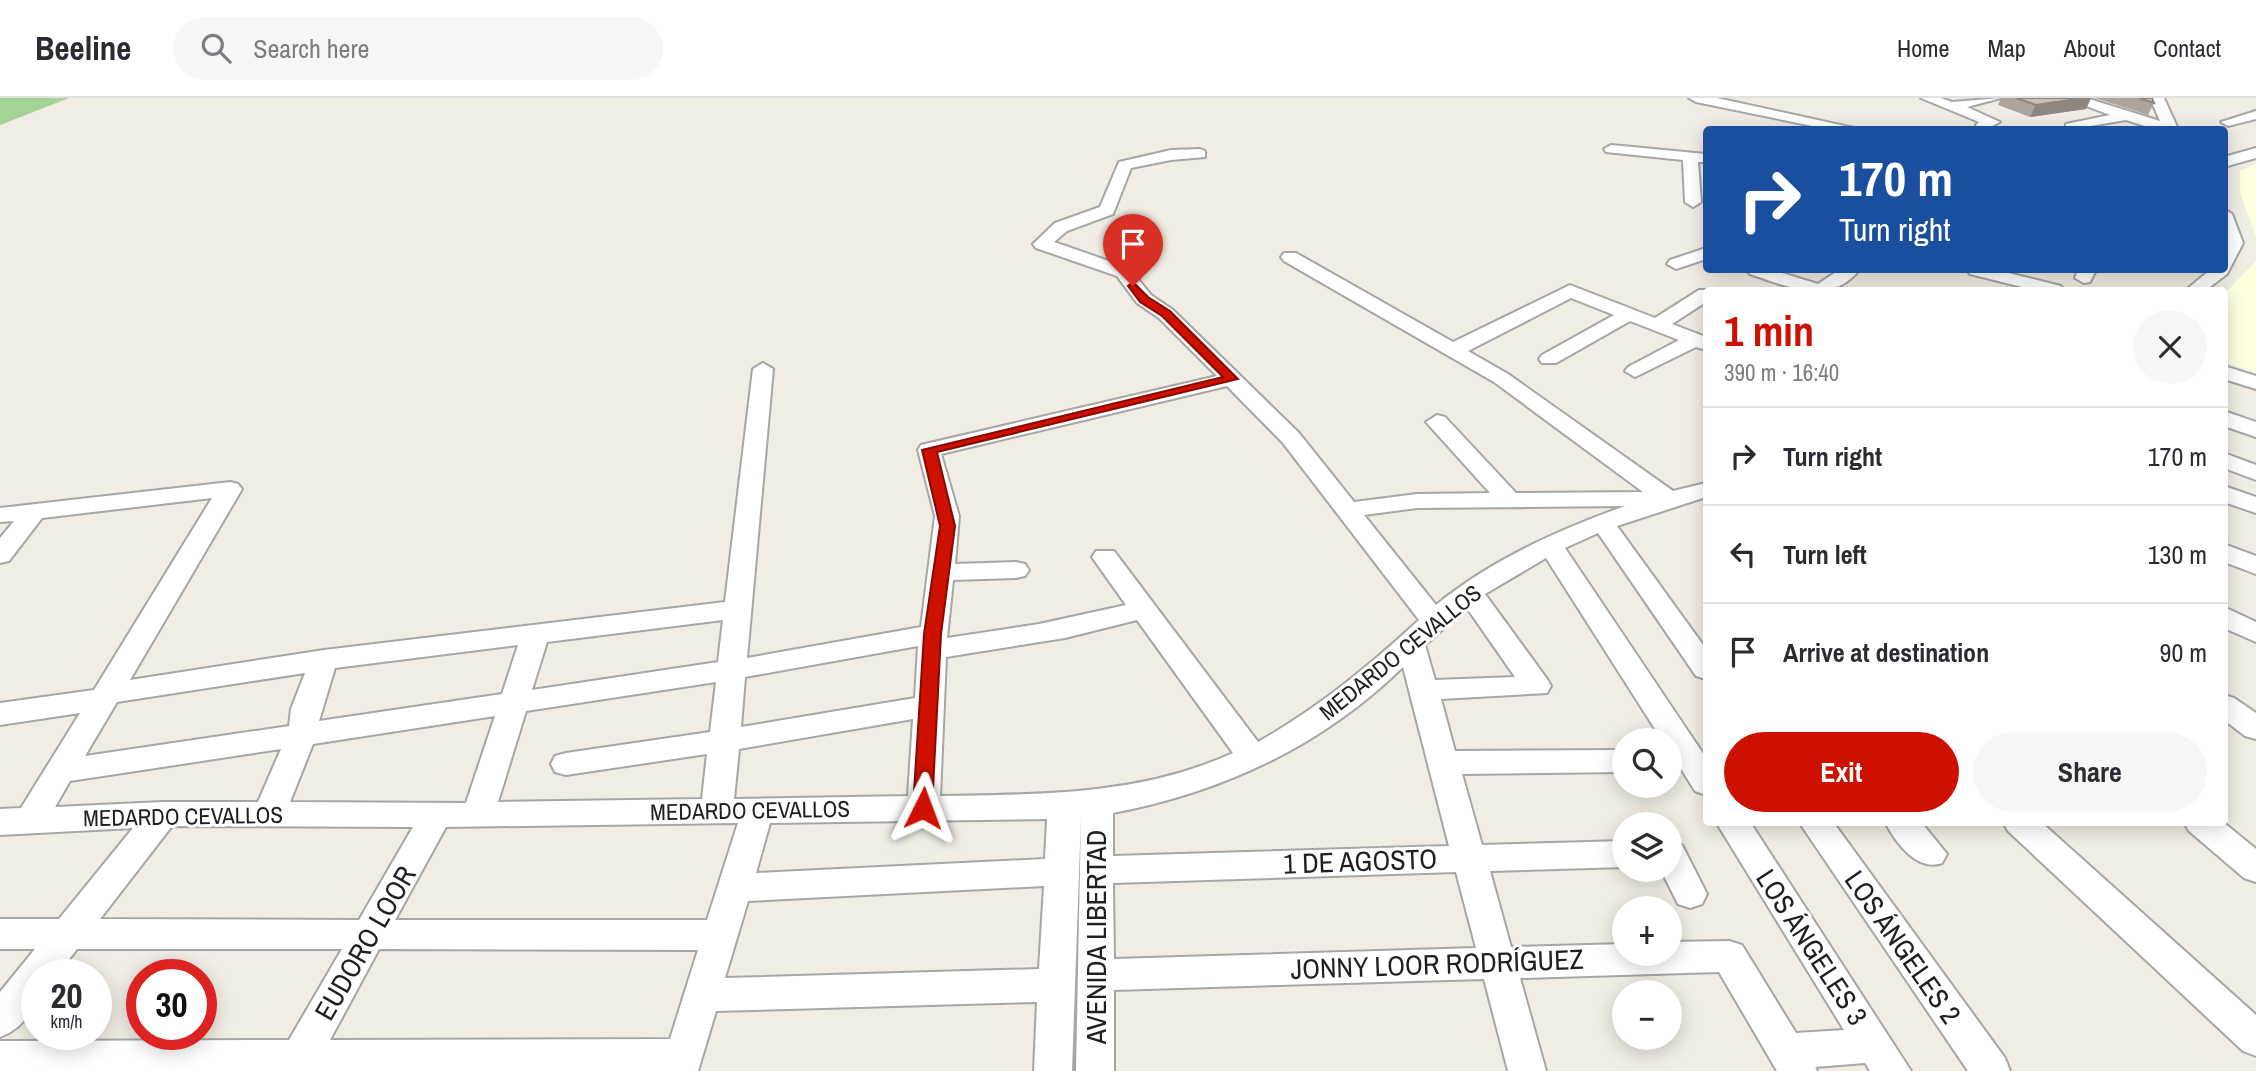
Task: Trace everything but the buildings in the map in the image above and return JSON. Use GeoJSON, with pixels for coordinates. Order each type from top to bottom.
{"type":"FeatureCollection","features":[{"type":"Feature","properties":{"kind":"street"},"geometry":{"type":"LineString","coordinates":[[1696,98],[1838,126]]}},
{"type":"Feature","properties":{"kind":"street"},"geometry":{"type":"LineString","coordinates":[[1726,103],[1758,98]]}},
{"type":"Feature","properties":{"kind":"street"},"geometry":{"type":"LineString","coordinates":[[1928,98],[1993,122],[1983,125]]}},
{"type":"Feature","properties":{"kind":"street"},"geometry":{"type":"LineString","coordinates":[[1951,106],[1994,98]]}},
{"type":"Feature","properties":{"kind":"street"},"geometry":{"type":"LineString","coordinates":[[2072,98],[2161,126]]}},
{"type":"Feature","properties":{"kind":"street"},"geometry":{"type":"LineString","coordinates":[[2157,98],[2170,126]]}},
{"type":"Feature","properties":{"kind":"street"},"geometry":{"type":"LineString","coordinates":[[2228,122],[2256,115]]}},
{"type":"Feature","properties":{"kind":"street"},"geometry":{"type":"LineString","coordinates":[[1779,126],[1792,116]]}},
{"type":"Feature","properties":{"kind":"street"},"geometry":{"type":"LineString","coordinates":[[2076,126],[2127,116]]}},
{"type":"Feature","properties":{"kind":"street"},"geometry":{"type":"LineString","coordinates":[[1611,149],[1639,158],[1698,157],[1693,202]]}},
{"type":"Feature","properties":{"kind":"street"},"geometry":{"type":"LineString","coordinates":[[2228,161],[2256,153]]}},
{"type":"Feature","properties":{"kind":"street"},"geometry":{"type":"LineString","coordinates":[[1200,154],[1171,155],[1124,165],[1107,210],[1061,227],[1042,244],[1123,272],[1144,299],[1166,314],[1292,438],[1348,510],[1422,632],[1423,690],[1527,1071]]}},
{"type":"Feature","properties":{"kind":"street"},"geometry":{"type":"LineString","coordinates":[[2228,226],[2234,243],[2228,256]]}},
{"type":"Feature","properties":{"kind":"street"},"geometry":{"type":"LineString","coordinates":[[1676,264],[1703,254]]}},
{"type":"Feature","properties":{"kind":"street"},"geometry":{"type":"LineString","coordinates":[[1290,257],[1501,378],[1668,499]]}},
{"type":"Feature","properties":{"kind":"street"},"geometry":{"type":"LineString","coordinates":[[1765,273],[1807,287]]}},
{"type":"Feature","properties":{"kind":"street"},"geometry":{"type":"LineString","coordinates":[[1826,287],[1846,273]]}},
{"type":"Feature","properties":{"kind":"street"},"geometry":{"type":"LineString","coordinates":[[2000,273],[2019,287]]}},
{"type":"Feature","properties":{"kind":"street"},"geometry":{"type":"LineString","coordinates":[[2198,287],[2214,273]]}},
{"type":"Feature","properties":{"kind":"street"},"geometry":{"type":"LineString","coordinates":[[1454,350],[1570,291],[1700,342]]}},
{"type":"Feature","properties":{"kind":"street"},"geometry":{"type":"LineString","coordinates":[[1657,325],[1703,297]]}},
{"type":"Feature","properties":{"kind":"street"},"geometry":{"type":"LineString","coordinates":[[1549,359],[1629,314]]}},
{"type":"Feature","properties":{"kind":"street"},"geometry":{"type":"LineString","coordinates":[[1634,371],[1700,342]]}},
{"type":"Feature","properties":{"kind":"street"},"geometry":{"type":"LineString","coordinates":[[717,810],[763,369]]}},
{"type":"Feature","properties":{"kind":"street"},"geometry":{"type":"LineString","coordinates":[[2228,373],[2256,383]]}},
{"type":"Feature","properties":{"kind":"street"},"geometry":{"type":"LineString","coordinates":[[923,808],[932,642],[947,516],[929,450],[1232,379]]}},
{"type":"Feature","properties":{"kind":"street"},"geometry":{"type":"LineString","coordinates":[[2228,420],[2256,430]]}},
{"type":"Feature","properties":{"kind":"street"},"geometry":{"type":"LineString","coordinates":[[1437,422],[1508,499]]}},
{"type":"Feature","properties":{"kind":"street"},"geometry":{"type":"LineString","coordinates":[[2228,462],[2256,473]]}},
{"type":"Feature","properties":{"kind":"street"},"geometry":{"type":"LineString","coordinates":[[0,515],[230,489],[61,771],[16,821]]}},
{"type":"Feature","properties":{"kind":"street","name":"MEDARDO CEVALLOS"},"geometry":{"type":"LineString","coordinates":[[16,821],[163,814],[478,815],[1080,805],[1188,785],[1253,758],[1328,713],[1470,593],[1551,545],[1602,522],[1668,499],[1703,491]]}},
{"type":"Feature","properties":{"kind":"street"},"geometry":{"type":"LineString","coordinates":[[2228,494],[2256,506]]}},
{"type":"Feature","properties":{"kind":"street"},"geometry":{"type":"LineString","coordinates":[[1348,510],[1417,501],[1668,499]]}},
{"type":"Feature","properties":{"kind":"street"},"geometry":{"type":"LineString","coordinates":[[0,555],[34,512]]}},
{"type":"Feature","properties":{"kind":"street"},"geometry":{"type":"LineString","coordinates":[[1602,522],[1703,665]]}},
{"type":"Feature","properties":{"kind":"street"},"geometry":{"type":"LineString","coordinates":[[1551,545],[1689,768]]}},
{"type":"Feature","properties":{"kind":"street"},"geometry":{"type":"LineString","coordinates":[[2228,554],[2256,566]]}},
{"type":"Feature","properties":{"kind":"street"},"geometry":{"type":"LineString","coordinates":[[1105,557],[1253,758]]}},
{"type":"Feature","properties":{"kind":"street"},"geometry":{"type":"LineString","coordinates":[[941,572],[1016,570]]}},
{"type":"Feature","properties":{"kind":"street"},"geometry":{"type":"LineString","coordinates":[[1423,690],[1537,686],[1470,593]]}},
{"type":"Feature","properties":{"kind":"street"},"geometry":{"type":"LineString","coordinates":[[0,714],[324,660],[535,636],[738,608]]}},
{"type":"Feature","properties":{"kind":"street"},"geometry":{"type":"LineString","coordinates":[[61,771],[303,732],[932,642],[1020,638],[1094,624],[1143,609]]}},
{"type":"Feature","properties":{"kind":"street"},"geometry":{"type":"LineString","coordinates":[[2228,618],[2256,633]]}},
{"type":"Feature","properties":{"kind":"street"},"geometry":{"type":"LineString","coordinates":[[478,815],[535,636]]}},
{"type":"Feature","properties":{"kind":"street"},"geometry":{"type":"LineString","coordinates":[[269,813],[303,732],[306,709],[324,660]]}},
{"type":"Feature","properties":{"kind":"street"},"geometry":{"type":"LineString","coordinates":[[566,764],[724,741],[928,706]]}},
{"type":"Feature","properties":{"kind":"street"},"geometry":{"type":"LineString","coordinates":[[2228,708],[2256,728]]}},
{"type":"Feature","properties":{"kind":"street"},"geometry":{"type":"LineString","coordinates":[[1444,764],[1612,761]]}},
{"type":"Feature","properties":{"kind":"street","name":"AVENIDA LIBERTAD"},"geometry":{"type":"LineString","coordinates":[[1080,805],[1097,870],[1095,1071]]}},
{"type":"Feature","properties":{"kind":"street","name":"AVENIDA LIBERTAD"},"geometry":{"type":"LineString","coordinates":[[1053,1071],[1061,872],[1080,805]]}},
{"type":"Feature","properties":{"kind":"street"},"geometry":{"type":"LineString","coordinates":[[0,1059],[295,1065],[682,1064],[758,810]]}},
{"type":"Feature","properties":{"kind":"street"},"geometry":{"type":"LineString","coordinates":[[0,1020],[163,814]]}},
{"type":"Feature","properties":{"kind":"street","name":"EUDORO LOOR"},"geometry":{"type":"LineString","coordinates":[[295,1065],[437,814]]}},
{"type":"Feature","properties":{"kind":"street","name":"LOS ÁNGELES 3"},"geometry":{"type":"LineString","coordinates":[[1735,826],[1883,1058]]}},
{"type":"Feature","properties":{"kind":"street","name":"LOS ÁNGELES 2"},"geometry":{"type":"LineString","coordinates":[[1818,826],[1991,1071]]}},
{"type":"Feature","properties":{"kind":"street"},"geometry":{"type":"LineString","coordinates":[[1905,826],[1930,854]]}},
{"type":"Feature","properties":{"kind":"street"},"geometry":{"type":"LineString","coordinates":[[2023,826],[2256,1039]]}},
{"type":"Feature","properties":{"kind":"street"},"geometry":{"type":"LineString","coordinates":[[2205,826],[2256,868]]}},
{"type":"Feature","properties":{"kind":"street","name":"1 DE AGOSTO"},"geometry":{"type":"LineString","coordinates":[[1097,870],[1612,854]]}},
{"type":"Feature","properties":{"kind":"street"},"geometry":{"type":"LineString","coordinates":[[735,888],[1061,872]]}},
{"type":"Feature","properties":{"kind":"street"},"geometry":{"type":"LineString","coordinates":[[1682,878],[1690,894]]}},
{"type":"Feature","properties":{"kind":"street"},"geometry":{"type":"LineString","coordinates":[[0,934],[720,935]]}},
{"type":"Feature","properties":{"kind":"street","name":"JONNY LOOR RODRÍGUEZ"},"geometry":{"type":"LineString","coordinates":[[1096,975],[1729,956],[1792,1061]]}},
{"type":"Feature","properties":{"kind":"street"},"geometry":{"type":"LineString","coordinates":[[702,995],[1056,985]]}},
{"type":"Feature","properties":{"kind":"street"},"geometry":{"type":"LineString","coordinates":[[1792,1061],[1883,1058]]}},
{"type":"Feature","properties":{"kind":"shaded area"},"geometry":{"type":"Polygon","coordinates":[[[2256,164],[2256,237],[2240,193],[2240,171],[2256,164]]]}},
{"type":"Feature","properties":{"kind":"shaded area"},"geometry":{"type":"Polygon","coordinates":[[[2256,261],[2256,373],[2228,363],[2228,290],[2256,261]]]}},
{"type":"Feature","properties":{"kind":"green space"},"geometry":{"type":"Polygon","coordinates":[[[0,98],[69,98],[0,125],[0,98]]]}},
{"type":"Feature","properties":{"kind":"route"},"geometry":{"type":"LineString","coordinates":[[923,808],[933,634],[947,526],[947,516],[929,450],[1232,379],[1180,331],[1166,314],[1144,299],[1133,286]]}}]}
